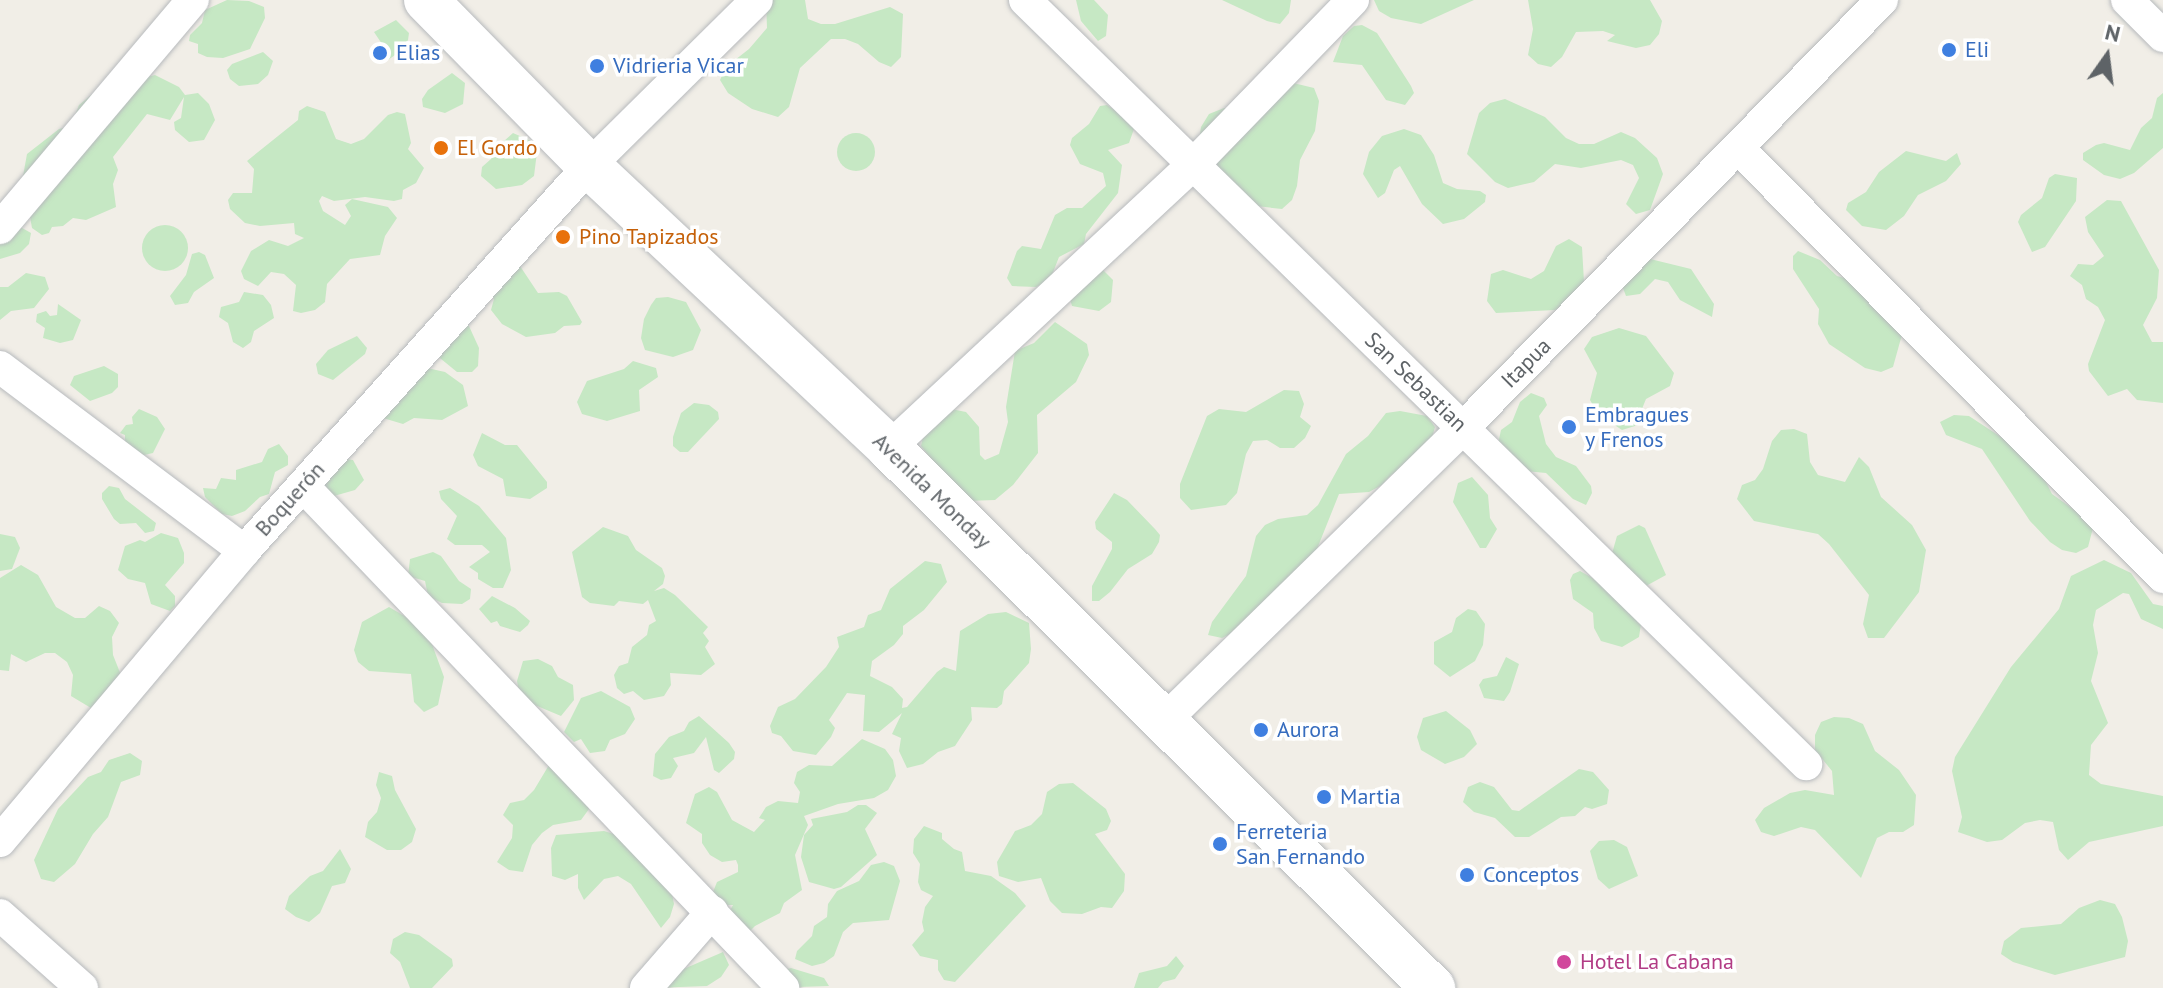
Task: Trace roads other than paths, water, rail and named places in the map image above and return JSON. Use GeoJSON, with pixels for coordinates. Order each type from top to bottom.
{"type":"FeatureCollection","features":[{"type":"Feature","properties":{"kind":"main road","name":"Avenida Monday"},"geometry":{"type":"LineString","coordinates":[[426,0],[589,166],[889,448],[1433,988]]}},
{"type":"Feature","properties":{"kind":"street"},"geometry":{"type":"LineString","coordinates":[[0,228],[193,0]]}},
{"type":"Feature","properties":{"kind":"street","name":"Boquerón"},"geometry":{"type":"LineString","coordinates":[[0,841],[244,551],[589,166],[757,0]]}},
{"type":"Feature","properties":{"kind":"street","name":"San Sebastian"},"geometry":{"type":"LineString","coordinates":[[1025,0],[1806,764]]}},
{"type":"Feature","properties":{"kind":"street"},"geometry":{"type":"LineString","coordinates":[[889,448],[1193,165],[1353,0]]}},
{"type":"Feature","properties":{"kind":"street","name":"Itapua"},"geometry":{"type":"LineString","coordinates":[[1165,720],[1463,428],[1882,0]]}},
{"type":"Feature","properties":{"kind":"street"},"geometry":{"type":"LineString","coordinates":[[2127,0],[2163,36]]}},
{"type":"Feature","properties":{"kind":"street"},"geometry":{"type":"LineString","coordinates":[[1738,148],[2163,577]]}},
{"type":"Feature","properties":{"kind":"street"},"geometry":{"type":"LineString","coordinates":[[0,367],[244,551]]}},
{"type":"Feature","properties":{"kind":"street"},"geometry":{"type":"LineString","coordinates":[[303,486],[783,988]]}},
{"type":"Feature","properties":{"kind":"street"},"geometry":{"type":"LineString","coordinates":[[646,988],[712,912]]}},
{"type":"Feature","properties":{"kind":"street"},"geometry":{"type":"LineString","coordinates":[[0,915],[82,988]]}},
{"type":"Feature","properties":{"kind":"place","name":"Eli"},"geometry":{"type":"Point","coordinates":[1949,50]}},
{"type":"Feature","properties":{"kind":"place","name":"Elias"},"geometry":{"type":"Point","coordinates":[380,53]}},
{"type":"Feature","properties":{"kind":"place","name":"Vidrieria Vicar"},"geometry":{"type":"Point","coordinates":[597,66]}},
{"type":"Feature","properties":{"kind":"place","name":"El Gordo"},"geometry":{"type":"Point","coordinates":[441,148]}},
{"type":"Feature","properties":{"kind":"place","name":"Pino Tapizados"},"geometry":{"type":"Point","coordinates":[563,237]}},
{"type":"Feature","properties":{"kind":"place","name":"Embragues y Frenos"},"geometry":{"type":"Point","coordinates":[1569,427]}},
{"type":"Feature","properties":{"kind":"place","name":"Aurora"},"geometry":{"type":"Point","coordinates":[1261,730]}},
{"type":"Feature","properties":{"kind":"place","name":"Martia"},"geometry":{"type":"Point","coordinates":[1324,797]}},
{"type":"Feature","properties":{"kind":"place","name":"Ferreteria San Fernando"},"geometry":{"type":"Point","coordinates":[1220,844]}},
{"type":"Feature","properties":{"kind":"place","name":"Conceptos"},"geometry":{"type":"Point","coordinates":[1467,875]}},
{"type":"Feature","properties":{"kind":"place","name":"Hotel La Cabana"},"geometry":{"type":"Point","coordinates":[1564,962]}}]}
